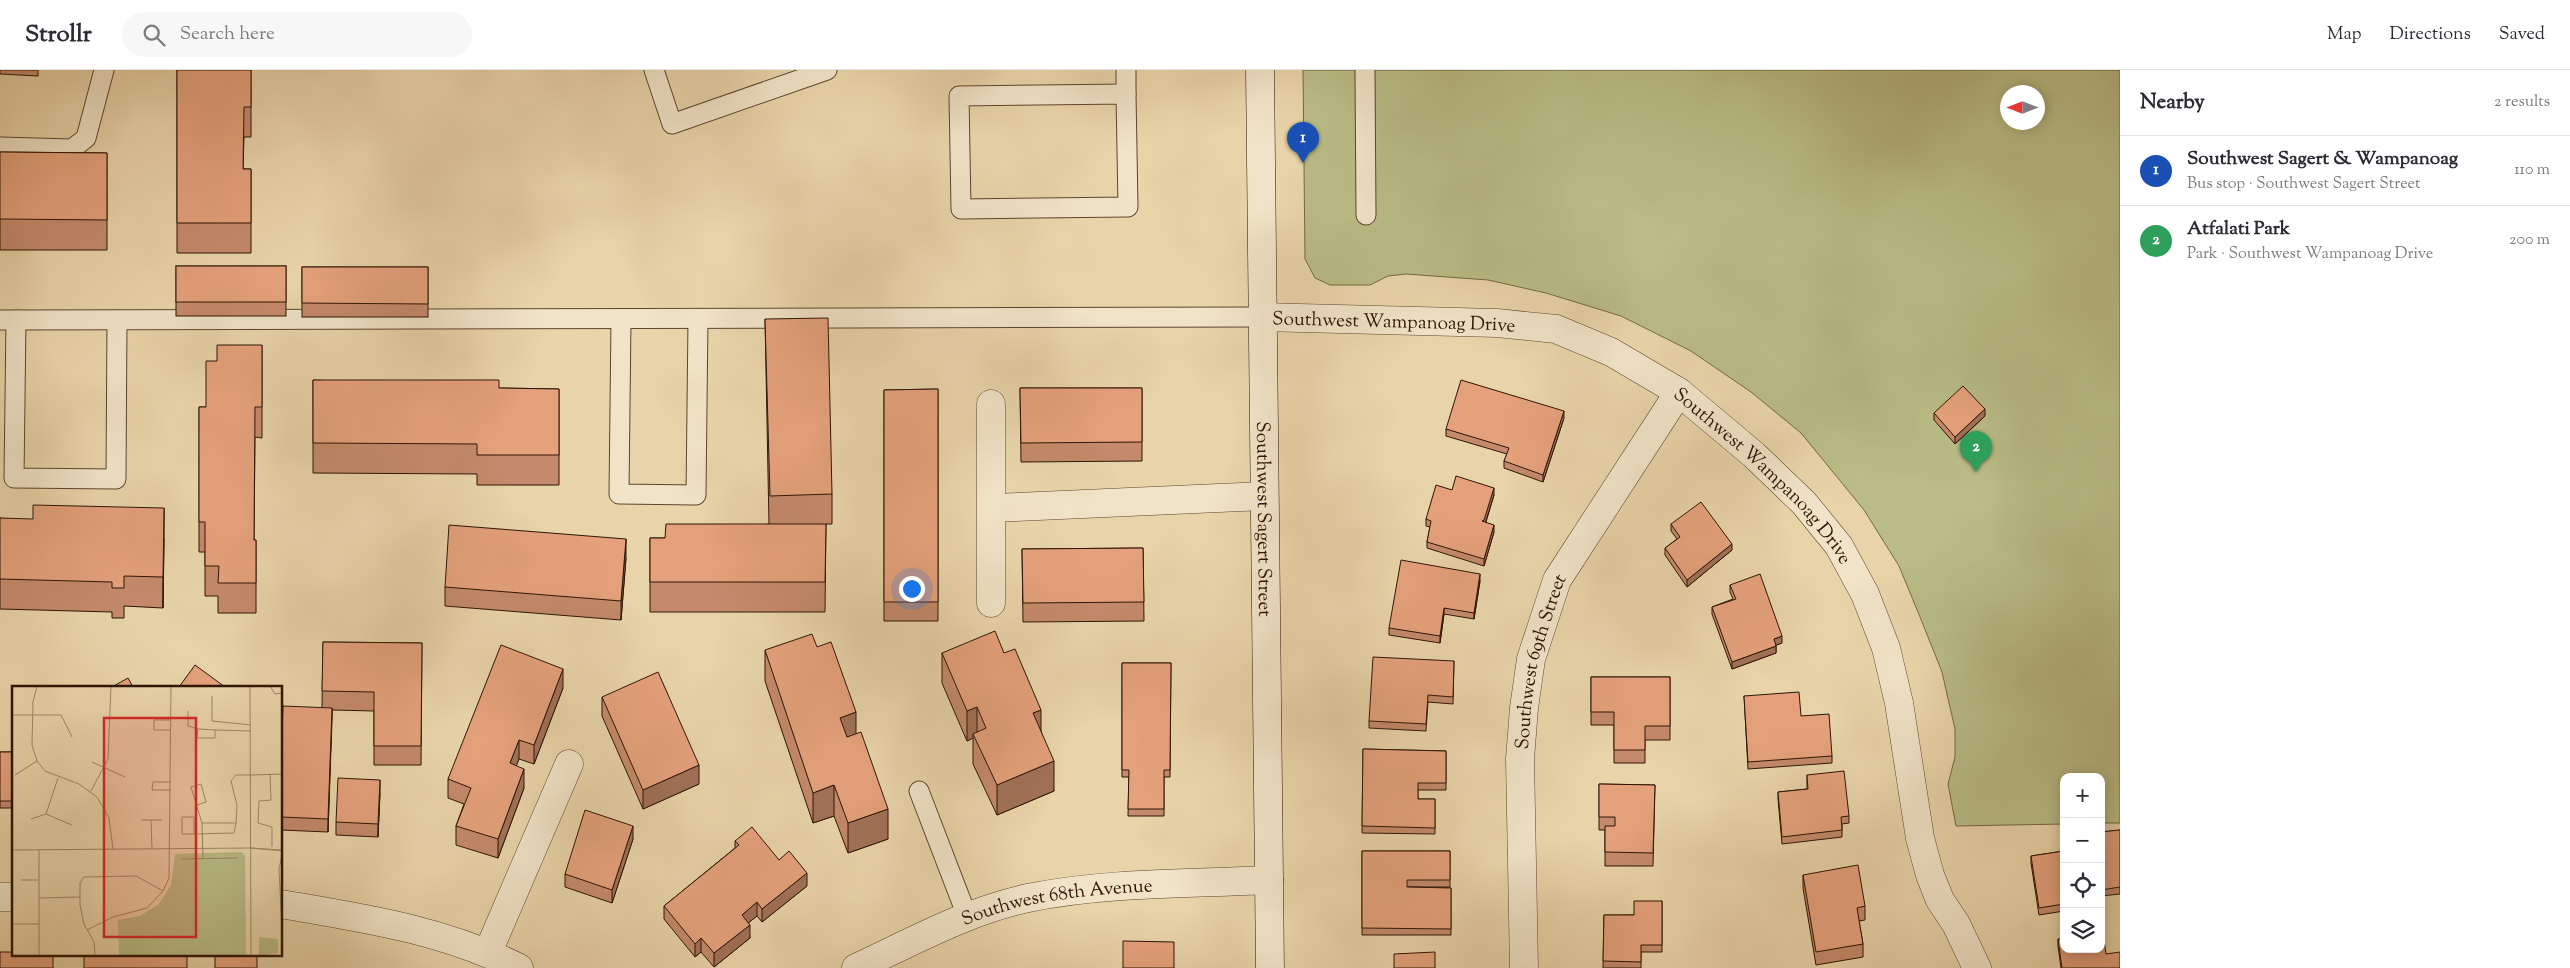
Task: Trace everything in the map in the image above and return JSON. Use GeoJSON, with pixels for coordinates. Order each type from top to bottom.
{"type":"FeatureCollection","features":[{"type":"Feature","properties":{"kind":"street","name":"Southwest Sagert Street"},"geometry":{"type":"LineString","coordinates":[[1260,70],[1270,968]]}},
{"type":"Feature","properties":{"kind":"street","name":"Southwest Wampanoag Drive"},"geometry":{"type":"LineString","coordinates":[[1262,317],[1497,323],[1556,329],[1611,352],[1679,392],[1754,455],[1804,503],[1839,546],[1865,594],[1886,648],[1900,711],[1920,838],[1930,875],[1940,900],[1956,924],[1977,968]]}},
{"type":"Feature","properties":{"kind":"street","name":"Southwest 69th Street"},"geometry":{"type":"LineString","coordinates":[[1524,968],[1520,759],[1524,708],[1531,659],[1557,580],[1679,392]]}},
{"type":"Feature","properties":{"kind":"street"},"geometry":{"type":"LineString","coordinates":[[991,404],[991,603]]}},
{"type":"Feature","properties":{"kind":"street"},"geometry":{"type":"LineString","coordinates":[[992,508],[1264,496]]}},
{"type":"Feature","properties":{"kind":"street"},"geometry":{"type":"LineString","coordinates":[[484,960],[569,764]]}},
{"type":"Feature","properties":{"kind":"street","name":"Southwest 68th Avenue"},"geometry":{"type":"LineString","coordinates":[[856,968],[968,916],[1027,898],[1095,888],[1269,880]]}},
{"type":"Feature","properties":{"kind":"street"},"geometry":{"type":"LineString","coordinates":[[282,904],[396,924],[484,960],[519,968]]}},
{"type":"Feature","properties":{"kind":"lane"},"geometry":{"type":"LineString","coordinates":[[0,147],[72,150],[86,138],[104,70]]}},
{"type":"Feature","properties":{"kind":"lane"},"geometry":{"type":"LineString","coordinates":[[654,70],[672,124],[827,70]]}},
{"type":"Feature","properties":{"kind":"lane"},"geometry":{"type":"LineString","coordinates":[[1126,70],[1128,207],[960,209],[959,96],[1126,94]]}},
{"type":"Feature","properties":{"kind":"lane"},"geometry":{"type":"LineString","coordinates":[[1365,70],[1366,215]]}},
{"type":"Feature","properties":{"kind":"lane"},"geometry":{"type":"LineString","coordinates":[[117,320],[116,479],[14,478],[8,320],[1262,317]]}},
{"type":"Feature","properties":{"kind":"lane"},"geometry":{"type":"LineString","coordinates":[[621,319],[619,494],[696,495],[698,319]]}},
{"type":"Feature","properties":{"kind":"lane"},"geometry":{"type":"LineString","coordinates":[[919,791],[968,916]]}},
{"type":"Feature","properties":{"kind":"green space"},"geometry":{"type":"Polygon","coordinates":[[[1303,70],[2120,70],[2120,823],[2105,823],[2105,773],[2060,773],[2060,824],[1956,826],[1948,784],[1955,757],[1955,729],[1942,672],[1899,566],[1864,510],[1801,433],[1751,392],[1691,351],[1621,316],[1546,293],[1488,280],[1406,274],[1388,276],[1370,285],[1330,285],[1315,278],[1305,259],[1303,70]]]}},
{"type":"Feature","properties":{"kind":"building"},"geometry":{"type":"Polygon","coordinates":[[[177,70],[251,70],[251,107],[244,107],[243,169],[251,169],[251,223],[177,223],[177,70]]]}},
{"type":"Feature","properties":{"kind":"building"},"geometry":{"type":"Polygon","coordinates":[[[0,152],[107,153],[107,220],[0,219],[0,152]]]}},
{"type":"Feature","properties":{"kind":"building"},"geometry":{"type":"Polygon","coordinates":[[[176,266],[286,266],[286,302],[176,302],[176,266]]]}},
{"type":"Feature","properties":{"kind":"building"},"geometry":{"type":"Polygon","coordinates":[[[302,267],[428,267],[428,304],[302,303],[302,267]]]}},
{"type":"Feature","properties":{"kind":"building"},"geometry":{"type":"Polygon","coordinates":[[[828,318],[832,494],[770,496],[765,319],[828,318]]]}},
{"type":"Feature","properties":{"kind":"building"},"geometry":{"type":"Polygon","coordinates":[[[217,345],[262,345],[262,407],[255,407],[254,540],[256,540],[256,583],[218,583],[219,566],[205,566],[205,522],[199,522],[199,407],[206,407],[206,361],[217,361],[217,345]]]}},
{"type":"Feature","properties":{"kind":"building"},"geometry":{"type":"Polygon","coordinates":[[[313,380],[499,380],[499,388],[559,389],[559,455],[477,455],[477,444],[313,443],[313,380]]]}},
{"type":"Feature","properties":{"kind":"building"},"geometry":{"type":"Polygon","coordinates":[[[1461,380],[1564,411],[1543,475],[1504,461],[1509,448],[1446,429],[1461,380]]]}},
{"type":"Feature","properties":{"kind":"building"},"geometry":{"type":"Polygon","coordinates":[[[1963,386],[1985,409],[1955,437],[1934,413],[1963,386]]]}},
{"type":"Feature","properties":{"kind":"building"},"geometry":{"type":"Polygon","coordinates":[[[1020,388],[1142,388],[1142,442],[1021,443],[1020,388]]]}},
{"type":"Feature","properties":{"kind":"building"},"geometry":{"type":"Polygon","coordinates":[[[938,389],[938,602],[884,602],[884,390],[938,389]]]}},
{"type":"Feature","properties":{"kind":"building"},"geometry":{"type":"Polygon","coordinates":[[[1456,476],[1494,488],[1484,520],[1482,521],[1494,525],[1484,559],[1427,542],[1431,521],[1426,519],[1436,485],[1452,490],[1456,476]]]}},
{"type":"Feature","properties":{"kind":"building"},"geometry":{"type":"Polygon","coordinates":[[[1701,502],[1732,544],[1687,580],[1665,548],[1680,537],[1671,524],[1701,502]]]}},
{"type":"Feature","properties":{"kind":"building"},"geometry":{"type":"Polygon","coordinates":[[[33,505],[164,508],[163,577],[124,576],[124,588],[112,588],[112,582],[0,579],[0,518],[33,519],[33,505]]]}},
{"type":"Feature","properties":{"kind":"building"},"geometry":{"type":"Polygon","coordinates":[[[666,524],[826,524],[825,582],[650,582],[650,538],[665,538],[666,524]]]}},
{"type":"Feature","properties":{"kind":"building"},"geometry":{"type":"Polygon","coordinates":[[[449,525],[626,539],[621,601],[445,587],[449,525]]]}},
{"type":"Feature","properties":{"kind":"building"},"geometry":{"type":"Polygon","coordinates":[[[1143,548],[1144,602],[1023,603],[1022,549],[1143,548]]]}},
{"type":"Feature","properties":{"kind":"building"},"geometry":{"type":"Polygon","coordinates":[[[1401,560],[1480,574],[1474,613],[1444,608],[1440,636],[1389,628],[1401,560]]]}},
{"type":"Feature","properties":{"kind":"building"},"geometry":{"type":"Polygon","coordinates":[[[1760,574],[1782,636],[1774,639],[1776,646],[1732,662],[1712,607],[1736,599],[1730,585],[1760,574]]]}},
{"type":"Feature","properties":{"kind":"building"},"geometry":{"type":"Polygon","coordinates":[[[995,631],[1004,653],[1015,649],[1041,710],[1033,713],[1054,761],[997,785],[973,734],[986,728],[977,707],[967,711],[942,653],[995,631]]]}},
{"type":"Feature","properties":{"kind":"building"},"geometry":{"type":"Polygon","coordinates":[[[812,634],[817,647],[831,642],[856,712],[840,718],[847,737],[861,732],[888,809],[848,823],[834,785],[813,793],[765,650],[812,634]]]}},
{"type":"Feature","properties":{"kind":"building"},"geometry":{"type":"Polygon","coordinates":[[[323,642],[422,643],[421,746],[374,746],[374,692],[322,691],[323,642]]]}},
{"type":"Feature","properties":{"kind":"building"},"geometry":{"type":"Polygon","coordinates":[[[501,645],[563,669],[534,745],[519,740],[510,763],[524,769],[498,839],[456,826],[471,788],[448,779],[501,645]]]}},
{"type":"Feature","properties":{"kind":"building"},"geometry":{"type":"Polygon","coordinates":[[[1373,657],[1454,661],[1453,697],[1428,695],[1426,724],[1369,721],[1373,657]]]}},
{"type":"Feature","properties":{"kind":"building"},"geometry":{"type":"Polygon","coordinates":[[[1122,663],[1171,663],[1170,770],[1164,770],[1164,809],[1128,809],[1129,770],[1122,770],[1122,663]]]}},
{"type":"Feature","properties":{"kind":"building"},"geometry":{"type":"Polygon","coordinates":[[[195,665],[224,686],[180,686],[195,665]]]}},
{"type":"Feature","properties":{"kind":"building"},"geometry":{"type":"Polygon","coordinates":[[[658,672],[699,765],[643,790],[602,697],[658,672]]]}},
{"type":"Feature","properties":{"kind":"building"},"geometry":{"type":"Polygon","coordinates":[[[1591,677],[1670,677],[1670,726],[1645,726],[1645,750],[1614,750],[1614,712],[1591,712],[1591,677]]]}},
{"type":"Feature","properties":{"kind":"building"},"geometry":{"type":"Polygon","coordinates":[[[128,678],[132,686],[114,686],[128,678]]]}},
{"type":"Feature","properties":{"kind":"building"},"geometry":{"type":"Polygon","coordinates":[[[1799,692],[1801,716],[1829,714],[1832,756],[1748,762],[1744,696],[1799,692]]]}},
{"type":"Feature","properties":{"kind":"building"},"geometry":{"type":"Polygon","coordinates":[[[283,706],[332,708],[328,819],[282,817],[283,706]]]}},
{"type":"Feature","properties":{"kind":"building"},"geometry":{"type":"Polygon","coordinates":[[[1363,749],[1446,751],[1446,783],[1418,783],[1418,799],[1435,799],[1435,828],[1362,826],[1363,749]]]}},
{"type":"Feature","properties":{"kind":"building"},"geometry":{"type":"Polygon","coordinates":[[[0,752],[12,752],[12,801],[0,801],[0,752]]]}},
{"type":"Feature","properties":{"kind":"building"},"geometry":{"type":"Polygon","coordinates":[[[1844,771],[1849,816],[1841,817],[1842,830],[1782,837],[1778,792],[1808,789],[1807,775],[1844,771]]]}},
{"type":"Feature","properties":{"kind":"building"},"geometry":{"type":"Polygon","coordinates":[[[338,778],[380,780],[378,824],[336,822],[338,778]]]}},
{"type":"Feature","properties":{"kind":"building"},"geometry":{"type":"Polygon","coordinates":[[[1599,784],[1655,785],[1653,853],[1605,852],[1605,826],[1615,826],[1615,817],[1599,817],[1599,784]]]}},
{"type":"Feature","properties":{"kind":"building"},"geometry":{"type":"Polygon","coordinates":[[[585,810],[633,826],[612,890],[565,874],[585,810]]]}},
{"type":"Feature","properties":{"kind":"building"},"geometry":{"type":"Polygon","coordinates":[[[752,827],[779,860],[789,851],[807,873],[762,909],[757,902],[742,915],[750,925],[714,953],[701,938],[695,944],[664,906],[739,845],[735,841],[752,827]]]}},
{"type":"Feature","properties":{"kind":"building"},"geometry":{"type":"Polygon","coordinates":[[[2120,830],[2120,887],[2105,889],[2105,863],[2105,832],[2120,830]]]}},
{"type":"Feature","properties":{"kind":"building"},"geometry":{"type":"Polygon","coordinates":[[[1362,851],[1450,851],[1450,880],[1407,880],[1407,887],[1451,888],[1451,929],[1362,928],[1362,851]]]}},
{"type":"Feature","properties":{"kind":"building"},"geometry":{"type":"Polygon","coordinates":[[[2060,852],[2060,905],[2039,908],[2031,856],[2060,852]]]}},
{"type":"Feature","properties":{"kind":"building"},"geometry":{"type":"Polygon","coordinates":[[[1858,865],[1865,906],[1857,908],[1863,944],[1816,952],[1803,875],[1858,865]]]}},
{"type":"Feature","properties":{"kind":"building"},"geometry":{"type":"Polygon","coordinates":[[[1634,901],[1662,901],[1662,945],[1641,945],[1641,962],[1603,961],[1604,915],[1634,915],[1634,901]]]}},
{"type":"Feature","properties":{"kind":"building"},"geometry":{"type":"Polygon","coordinates":[[[2058,939],[2060,939],[2060,953],[2105,953],[2105,947],[2106,954],[2120,952],[2120,968],[2062,968],[2058,939]]]}},
{"type":"Feature","properties":{"kind":"building"},"geometry":{"type":"Polygon","coordinates":[[[1123,941],[1174,942],[1174,968],[1123,968],[1123,941]]]}},
{"type":"Feature","properties":{"kind":"building"},"geometry":{"type":"Polygon","coordinates":[[[0,952],[12,952],[12,956],[53,956],[53,968],[0,968],[0,952]]]}},
{"type":"Feature","properties":{"kind":"building"},"geometry":{"type":"Polygon","coordinates":[[[1435,952],[1435,968],[1394,968],[1394,954],[1435,952]]]}},
{"type":"Feature","properties":{"kind":"building"},"geometry":{"type":"Polygon","coordinates":[[[84,956],[187,956],[187,968],[84,968],[84,956]]]}},
{"type":"Feature","properties":{"kind":"building"},"geometry":{"type":"Polygon","coordinates":[[[215,956],[257,956],[257,968],[215,968],[215,956]]]}},
{"type":"Feature","properties":{"kind":"place","name":"Southwest Sagert & Wampanoag"},"geometry":{"type":"Point","coordinates":[1303,163]}},
{"type":"Feature","properties":{"kind":"place","name":"Atfalati Park"},"geometry":{"type":"Point","coordinates":[1976,472]}}]}
